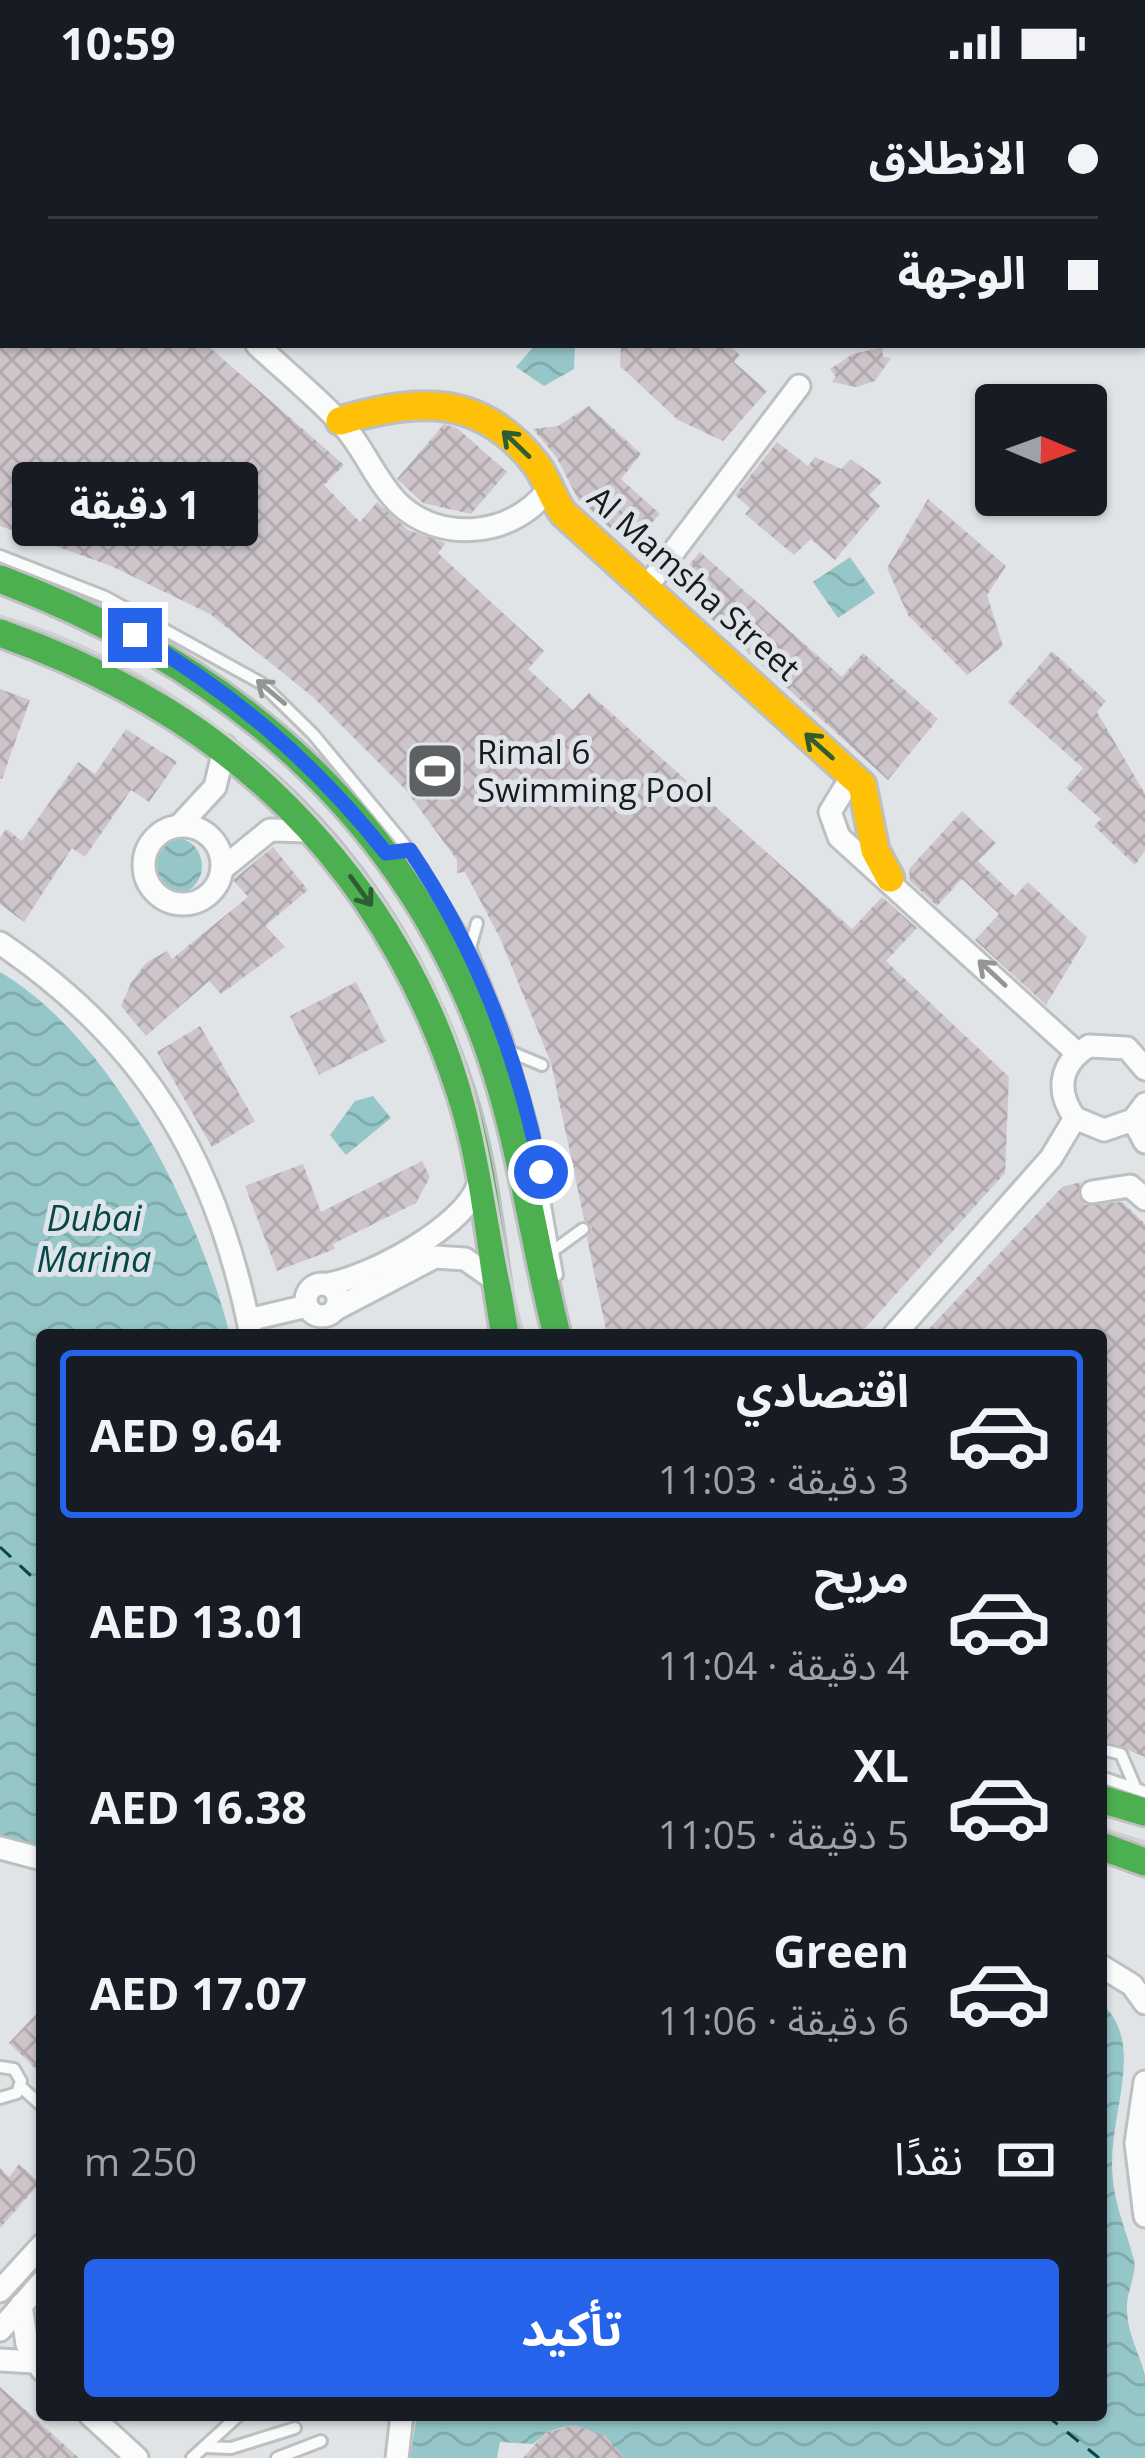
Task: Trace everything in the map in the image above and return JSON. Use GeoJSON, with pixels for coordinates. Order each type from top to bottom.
{"type":"FeatureCollection","features":[{"type":"Feature","properties":{"kind":"main road","name":"Al Mamsha Street"},"geometry":{"type":"LineString","coordinates":[[340,421],[416,400],[456,404],[493,422],[532,460],[546,492],[852,776]]}},
{"type":"Feature","properties":{"kind":"main road"},"geometry":{"type":"LineString","coordinates":[[0,579],[118,627],[251,711],[398,852],[477,1016],[506,1109],[554,1324]]}},
{"type":"Feature","properties":{"kind":"main road"},"geometry":{"type":"LineString","coordinates":[[0,633],[104,671],[225,746],[316,832],[368,901],[414,976],[448,1055],[480,1179],[504,1329]]}},
{"type":"Feature","properties":{"kind":"main road"},"geometry":{"type":"LineString","coordinates":[[852,776],[868,795],[869,842],[890,878]]}},
{"type":"Feature","properties":{"kind":"main road"},"geometry":{"type":"LineString","coordinates":[[1107,1799],[1142,1798]]}},
{"type":"Feature","properties":{"kind":"main road"},"geometry":{"type":"LineString","coordinates":[[1107,1848],[1145,1862]]}},
{"type":"Feature","properties":{"kind":"street"},"geometry":{"type":"LineString","coordinates":[[260,348],[340,421],[395,500],[427,520],[471,530],[500,526],[523,516],[546,492]]}},
{"type":"Feature","properties":{"kind":"street"},"geometry":{"type":"LineString","coordinates":[[646,588],[799,386]]}},
{"type":"Feature","properties":{"kind":"street"},"geometry":{"type":"LineString","coordinates":[[225,746],[214,787],[179,826],[159,834],[146,853],[145,874],[156,894],[191,904],[212,891],[222,869],[270,830],[292,827],[316,832]]}},
{"type":"Feature","properties":{"kind":"street"},"geometry":{"type":"LineString","coordinates":[[852,776],[833,799],[832,826],[854,854],[890,878],[1077,1053]]}},
{"type":"Feature","properties":{"kind":"street"},"geometry":{"type":"LineString","coordinates":[[179,826],[205,832],[221,855],[222,869]]}},
{"type":"Feature","properties":{"kind":"street"},"geometry":{"type":"LineString","coordinates":[[0,943],[94,1018],[167,1106],[219,1208],[250,1328],[307,1306]]}},
{"type":"Feature","properties":{"kind":"street"},"geometry":{"type":"LineString","coordinates":[[1145,1069],[1137,1056],[1115,1044],[1089,1046],[1077,1053],[1062,1078],[1062,1092],[1075,1118],[1104,1130],[1139,1112],[1145,1142]]}},
{"type":"Feature","properties":{"kind":"street"},"geometry":{"type":"LineString","coordinates":[[899,1329],[1051,1158],[1075,1118]]}},
{"type":"Feature","properties":{"kind":"street"},"geometry":{"type":"LineString","coordinates":[[307,1306],[310,1289],[450,1226],[469,1206],[480,1179]]}},
{"type":"Feature","properties":{"kind":"street"},"geometry":{"type":"LineString","coordinates":[[1092,1192],[1130,1186],[1145,1199]]}},
{"type":"Feature","properties":{"kind":"street"},"geometry":{"type":"LineString","coordinates":[[307,1306],[321,1316],[435,1257],[465,1258],[496,1281]]}},
{"type":"Feature","properties":{"kind":"street"},"geometry":{"type":"LineString","coordinates":[[328,1284],[339,1298],[336,1309]]}},
{"type":"Feature","properties":{"kind":"street"},"geometry":{"type":"LineString","coordinates":[[0,1848],[36,1857]]}},
{"type":"Feature","properties":{"kind":"street"},"geometry":{"type":"LineString","coordinates":[[1107,1970],[1132,1985],[1145,2003]]}},
{"type":"Feature","properties":{"kind":"street"},"geometry":{"type":"LineString","coordinates":[[1145,2082],[1136,2143],[1145,2216]]}},
{"type":"Feature","properties":{"kind":"street"},"geometry":{"type":"LineString","coordinates":[[1,2289],[36,2251]]}},
{"type":"Feature","properties":{"kind":"street"},"geometry":{"type":"LineString","coordinates":[[0,2330],[36,2289]]}},
{"type":"Feature","properties":{"kind":"street"},"geometry":{"type":"LineString","coordinates":[[21,2305],[36,2359]]}},
{"type":"Feature","properties":{"kind":"street"},"geometry":{"type":"LineString","coordinates":[[0,2360],[36,2366]]}},
{"type":"Feature","properties":{"kind":"street"},"geometry":{"type":"LineString","coordinates":[[97,2421],[137,2458]]}},
{"type":"Feature","properties":{"kind":"street"},"geometry":{"type":"LineString","coordinates":[[397,2458],[402,2421]]}},
{"type":"Feature","properties":{"kind":"lane"},"geometry":{"type":"LineString","coordinates":[[0,556],[105,597],[261,683],[304,724],[470,948],[511,1052],[550,1214],[557,1248],[554,1324]]}},
{"type":"Feature","properties":{"kind":"lane"},"geometry":{"type":"LineString","coordinates":[[470,948],[477,923]]}},
{"type":"Feature","properties":{"kind":"lane"},"geometry":{"type":"LineString","coordinates":[[511,1052],[542,1065]]}},
{"type":"Feature","properties":{"kind":"lane"},"geometry":{"type":"LineString","coordinates":[[550,1214],[581,1229],[557,1248]]}},
{"type":"Feature","properties":{"kind":"lane"},"geometry":{"type":"LineString","coordinates":[[1107,1750],[1121,1754],[1142,1798]]}},
{"type":"Feature","properties":{"kind":"lane"},"geometry":{"type":"LineString","coordinates":[[1107,1780],[1142,1798]]}},
{"type":"Feature","properties":{"kind":"lane"},"geometry":{"type":"LineString","coordinates":[[0,2068],[14,2069],[21,2087],[36,2100]]}},
{"type":"Feature","properties":{"kind":"lane"},"geometry":{"type":"LineString","coordinates":[[0,2098],[12,2097],[21,2087]]}},
{"type":"Feature","properties":{"kind":"lane"},"geometry":{"type":"LineString","coordinates":[[192,2458],[233,2421]]}},
{"type":"Feature","properties":{"kind":"lane"},"geometry":{"type":"LineString","coordinates":[[205,2447],[225,2450],[295,2428]]}},
{"type":"Feature","properties":{"kind":"lane"},"geometry":{"type":"LineString","coordinates":[[277,2458],[321,2440]]}},
{"type":"Feature","properties":{"kind":"water"},"geometry":{"type":"Polygon","coordinates":[[[532,348],[575,348],[574,369],[544,386],[516,367],[532,348]]]}},
{"type":"Feature","properties":{"kind":"water"},"geometry":{"type":"Polygon","coordinates":[[[850,557],[875,593],[838,618],[813,582],[850,557]]]}},
{"type":"Feature","properties":{"kind":"water"},"geometry":{"type":"Polygon","coordinates":[[[173,837],[193,846],[202,866],[193,886],[173,895],[153,886],[144,866],[153,846],[173,837]]]}},
{"type":"Feature","properties":{"kind":"water","name":"Dubai Marina"},"geometry":{"type":"Polygon","coordinates":[[[0,972],[41,1002],[79,1040],[145,1132],[196,1235],[228,1329],[36,1329],[36,1845],[0,1836],[0,972]]]}},
{"type":"Feature","properties":{"kind":"water"},"geometry":{"type":"Polygon","coordinates":[[[373,1096],[391,1118],[346,1155],[330,1135],[355,1101],[373,1096]]]}},
{"type":"Feature","properties":{"kind":"water"},"geometry":{"type":"Polygon","coordinates":[[[1107,2010],[1114,2018],[1124,2056],[1113,2176],[1134,2260],[1127,2315],[1145,2375],[1145,2458],[620,2458],[601,2437],[569,2426],[533,2444],[500,2442],[497,2458],[410,2458],[416,2421],[1107,2421],[1107,2010]]]}},
{"type":"Feature","properties":{"kind":"building"},"geometry":{"type":"Polygon","coordinates":[[[0,348],[210,348],[344,465],[324,485],[360,522],[377,502],[408,530],[446,543],[438,553],[544,651],[528,669],[573,710],[589,693],[852,929],[882,897],[917,928],[886,961],[1009,1077],[1005,1173],[864,1329],[606,1329],[587,1238],[592,1227],[584,1219],[551,1063],[500,938],[465,872],[457,873],[457,860],[405,789],[314,698],[210,614],[111,566],[0,526],[0,348]]]}},
{"type":"Feature","properties":{"kind":"building"},"geometry":{"type":"Polygon","coordinates":[[[621,348],[732,348],[740,355],[734,362],[767,391],[723,441],[678,420],[620,366],[621,348]]]}},
{"type":"Feature","properties":{"kind":"building"},"geometry":{"type":"Polygon","coordinates":[[[882,348],[883,357],[891,358],[875,381],[856,387],[832,382],[836,377],[830,369],[853,354],[882,348]]]}},
{"type":"Feature","properties":{"kind":"building"},"geometry":{"type":"Polygon","coordinates":[[[589,406],[641,454],[621,479],[660,514],[630,546],[578,499],[557,458],[533,429],[558,426],[589,406]]]}},
{"type":"Feature","properties":{"kind":"building"},"geometry":{"type":"Polygon","coordinates":[[[444,424],[457,428],[507,472],[471,514],[423,503],[397,479],[444,424]]]}},
{"type":"Feature","properties":{"kind":"building"},"geometry":{"type":"Polygon","coordinates":[[[777,442],[808,466],[815,457],[841,469],[851,459],[882,482],[869,495],[880,506],[835,560],[811,539],[794,555],[745,514],[750,508],[735,495],[777,442]]]}},
{"type":"Feature","properties":{"kind":"building"},"geometry":{"type":"Polygon","coordinates":[[[928,499],[1006,566],[987,595],[1003,646],[967,675],[908,615],[887,568],[928,499]]]}},
{"type":"Feature","properties":{"kind":"building"},"geometry":{"type":"Polygon","coordinates":[[[700,552],[842,677],[863,653],[938,719],[888,780],[673,584],[700,552]]]}},
{"type":"Feature","properties":{"kind":"building"},"geometry":{"type":"Polygon","coordinates":[[[1052,651],[1106,701],[1097,712],[1145,794],[1145,851],[1135,865],[1094,826],[1101,819],[1066,788],[1083,768],[1008,702],[1052,651]]]}},
{"type":"Feature","properties":{"kind":"building"},"geometry":{"type":"Polygon","coordinates":[[[0,689],[30,700],[2,779],[0,778],[0,689]]]}},
{"type":"Feature","properties":{"kind":"building"},"geometry":{"type":"Polygon","coordinates":[[[126,729],[177,762],[149,802],[131,790],[85,857],[72,848],[24,922],[0,904],[0,838],[6,829],[22,841],[78,762],[95,774],[126,729]]]}},
{"type":"Feature","properties":{"kind":"building"},"geometry":{"type":"Polygon","coordinates":[[[962,811],[996,843],[978,861],[1015,896],[1028,882],[1087,937],[1046,1005],[975,940],[999,914],[962,879],[937,906],[910,881],[909,869],[962,811]]]}},
{"type":"Feature","properties":{"kind":"building"},"geometry":{"type":"Polygon","coordinates":[[[273,847],[308,890],[265,926],[285,947],[221,994],[209,981],[146,1036],[121,1006],[131,983],[146,963],[167,951],[172,959],[248,897],[233,880],[273,847]]]}},
{"type":"Feature","properties":{"kind":"building"},"geometry":{"type":"Polygon","coordinates":[[[356,982],[386,1041],[319,1075],[290,1016],[356,982]]]}},
{"type":"Feature","properties":{"kind":"building"},"geometry":{"type":"Polygon","coordinates":[[[200,1026],[255,1121],[212,1147],[157,1052],[200,1026]]]}},
{"type":"Feature","properties":{"kind":"building"},"geometry":{"type":"Polygon","coordinates":[[[422,1161],[430,1177],[416,1203],[333,1244],[335,1249],[277,1271],[245,1186],[303,1164],[321,1212],[422,1161]]]}},
{"type":"Feature","properties":{"kind":"building"},"geometry":{"type":"Polygon","coordinates":[[[1081,1182],[1078,1195],[1086,1205],[1122,1202],[1145,1224],[1145,1757],[1107,1741],[1107,1329],[929,1329],[1062,1187],[1081,1182]]]}},
{"type":"Feature","properties":{"kind":"building"},"geometry":{"type":"Polygon","coordinates":[[[36,2014],[36,2069],[9,2043],[36,2014]]]}},
{"type":"Feature","properties":{"kind":"building"},"geometry":{"type":"Polygon","coordinates":[[[19,2164],[36,2179],[36,2188],[0,2228],[0,2168],[9,2177],[19,2164]]]}},
{"type":"Feature","properties":{"kind":"building"},"geometry":{"type":"Polygon","coordinates":[[[0,2387],[79,2458],[0,2458],[0,2387]]]}},
{"type":"Feature","properties":{"kind":"building"},"geometry":{"type":"Polygon","coordinates":[[[575,2425],[605,2436],[625,2458],[523,2458],[545,2433],[575,2425]]]}},
{"type":"Feature","properties":{"kind":"ferry route"},"geometry":{"type":"LineString","coordinates":[[0,1547],[36,1580]]}},
{"type":"Feature","properties":{"kind":"ferry route"},"geometry":{"type":"LineString","coordinates":[[1053,2421],[1099,2458]]}},
{"type":"Feature","properties":{"kind":"tram line"},"geometry":{"type":"LineString","coordinates":[[0,616],[82,646],[160,688],[233,739],[300,800],[359,867],[409,941],[448,1020],[483,1132],[523,1329]]}},
{"type":"Feature","properties":{"kind":"tram line"},"geometry":{"type":"LineString","coordinates":[[1107,1830],[1145,1842]]}},
{"type":"Feature","properties":{"kind":"traffic: fast"},"geometry":{"type":"LineString","coordinates":[[0,579],[84,614],[162,656],[234,704],[299,758],[358,820],[410,889],[453,965],[489,1050],[510,1120],[556,1329]]}},
{"type":"Feature","properties":{"kind":"traffic: fast"},"geometry":{"type":"LineString","coordinates":[[0,633],[82,666],[158,706],[226,752],[287,805],[341,865],[388,933],[428,1008],[460,1092],[482,1182],[504,1329]]}},
{"type":"Feature","properties":{"kind":"traffic: fast"},"geometry":{"type":"LineString","coordinates":[[1107,1801],[1145,1812]]}},
{"type":"Feature","properties":{"kind":"traffic: fast"},"geometry":{"type":"LineString","coordinates":[[1107,1848],[1145,1862]]}},
{"type":"Feature","properties":{"kind":"traffic: slow"},"geometry":{"type":"LineString","coordinates":[[340,421],[395,408],[446,407],[493,424],[514,440],[539,469],[563,513],[862,785],[875,850],[890,878]]}},
{"type":"Feature","properties":{"kind":"place","name":"Rimal 6 Swimming Pool"},"geometry":{"type":"Point","coordinates":[435,771]}},
{"type":"Feature","properties":{"kind":"route"},"geometry":{"type":"LineString","coordinates":[[135,635],[251,711],[310,765],[386,853],[410,850],[470,948],[499,1019],[541,1172]]}}]}
